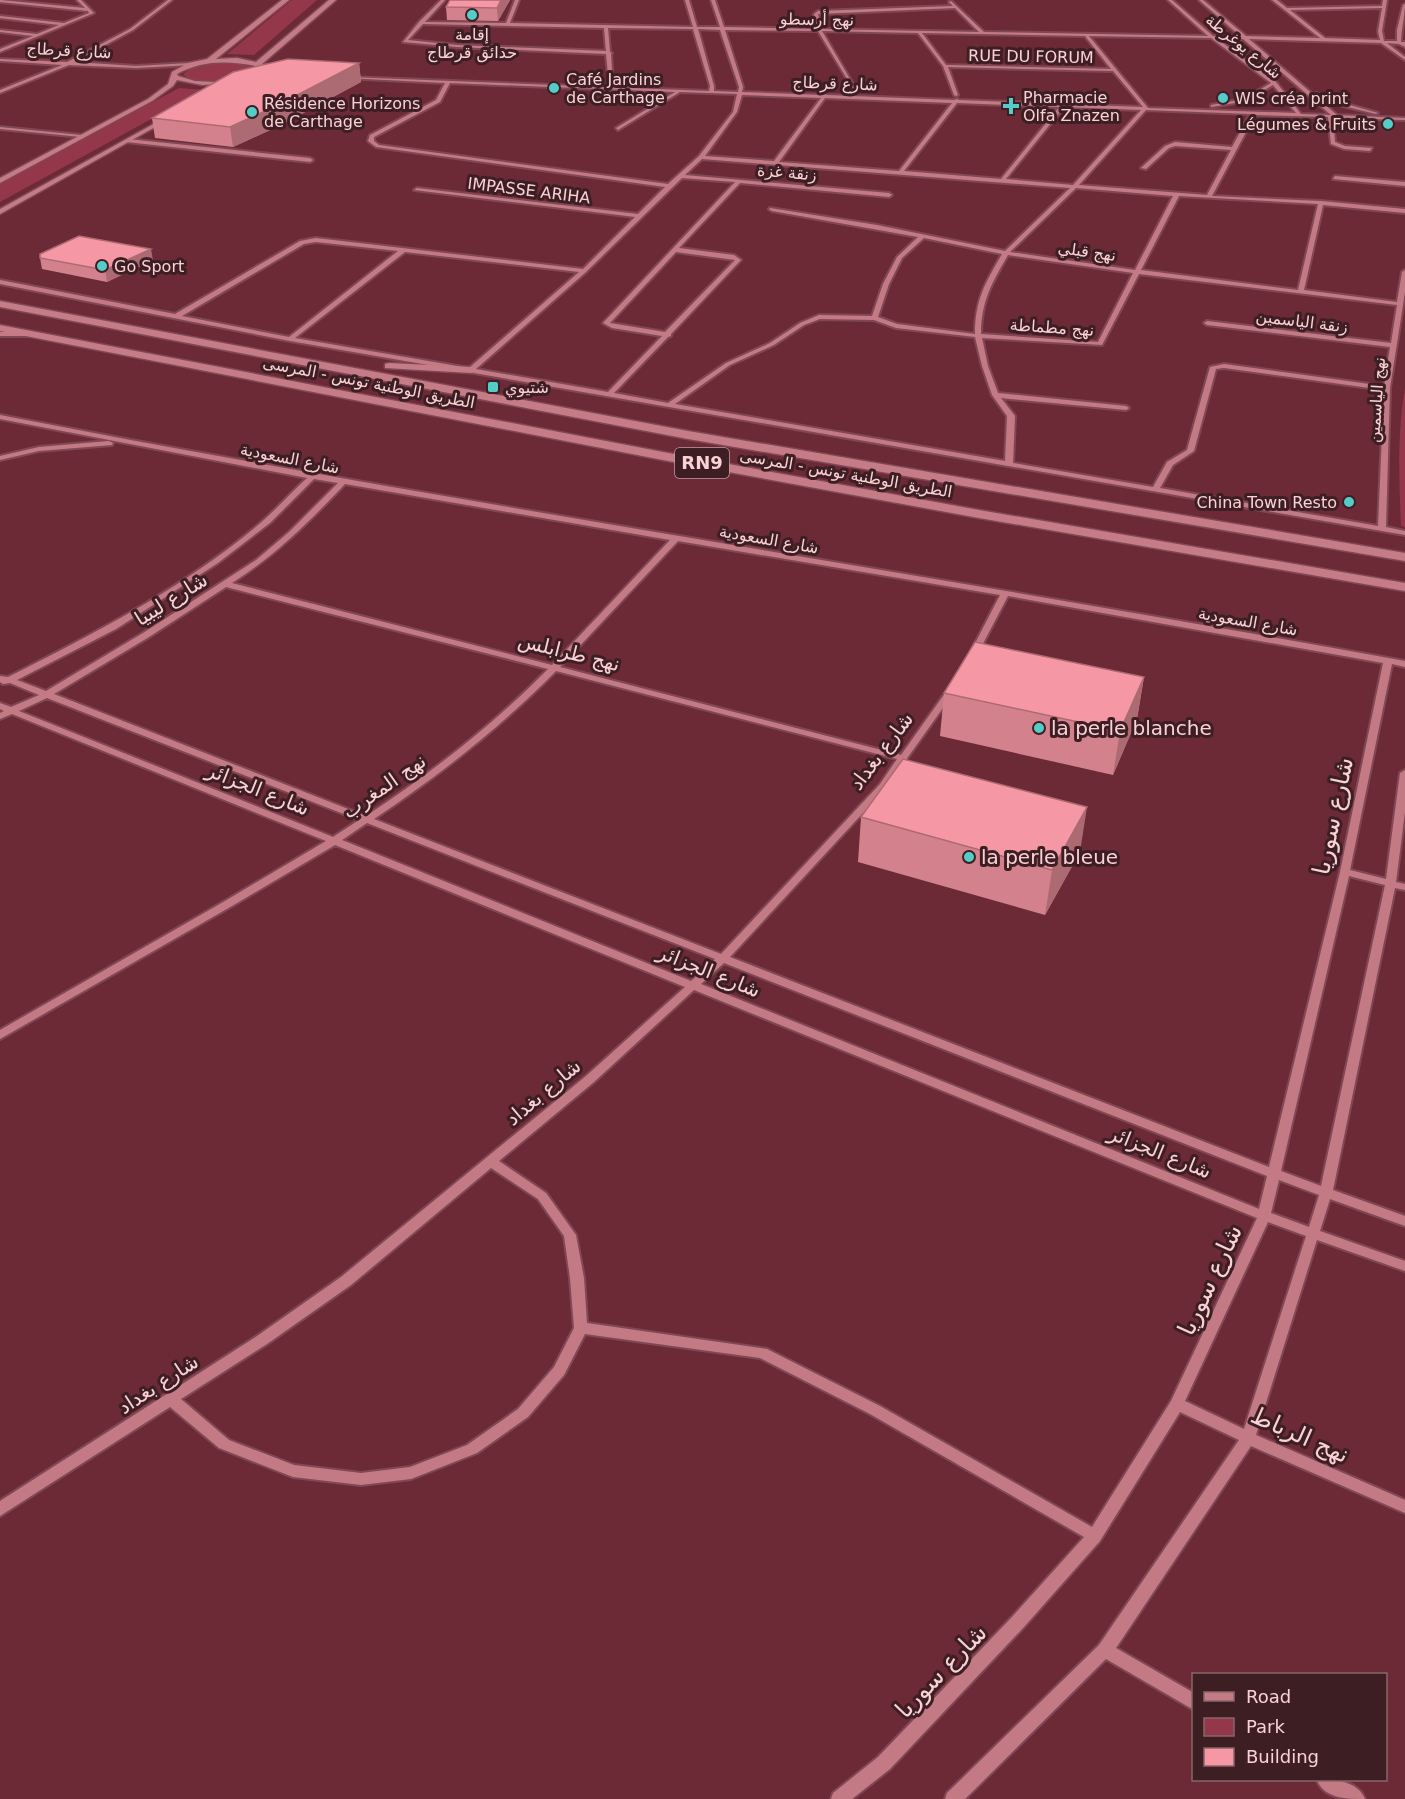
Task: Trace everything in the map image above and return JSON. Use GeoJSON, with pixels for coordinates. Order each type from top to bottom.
{"type":"FeatureCollection","features":[{"type":"Feature","properties":{"kind":"highway"},"geometry":{"type":"LineString","coordinates":[[0,297],[145,330]]}},
{"type":"Feature","properties":{"kind":"highway","name":"الطريق الوطنية تونس - المرسى"},"geometry":{"type":"LineString","coordinates":[[0,304],[688,435],[1405,557]]}},
{"type":"Feature","properties":{"kind":"highway","name":"الطريق الوطنية تونس - المرسى"},"geometry":{"type":"LineString","coordinates":[[0,328],[979,514],[1405,587]]}},
{"type":"Feature","properties":{"kind":"highway"},"geometry":{"type":"LineString","coordinates":[[260,352],[408,368],[471,370]]}},
{"type":"Feature","properties":{"kind":"main road"},"geometry":{"type":"LineString","coordinates":[[209,61],[286,0]]}},
{"type":"Feature","properties":{"kind":"main road"},"geometry":{"type":"LineString","coordinates":[[261,64],[292,33],[333,0]]}},
{"type":"Feature","properties":{"kind":"main road"},"geometry":{"type":"LineString","coordinates":[[0,181],[150,100],[171,86],[179,68],[209,61],[237,60],[261,64],[266,70],[263,74],[215,92]]}},
{"type":"Feature","properties":{"kind":"main road"},"geometry":{"type":"LineString","coordinates":[[174,75],[199,84],[242,81]]}},
{"type":"Feature","properties":{"kind":"main road"},"geometry":{"type":"LineString","coordinates":[[0,212],[176,114]]}},
{"type":"Feature","properties":{"kind":"street"},"geometry":{"type":"LineString","coordinates":[[79,0],[91,10]]}},
{"type":"Feature","properties":{"kind":"street"},"geometry":{"type":"LineString","coordinates":[[0,92],[72,63],[128,31],[170,0]]}},
{"type":"Feature","properties":{"kind":"street"},"geometry":{"type":"LineString","coordinates":[[442,0],[405,41],[448,46],[610,52]]}},
{"type":"Feature","properties":{"kind":"street"},"geometry":{"type":"LineString","coordinates":[[507,25],[517,0]]}},
{"type":"Feature","properties":{"kind":"street"},"geometry":{"type":"LineString","coordinates":[[687,0],[711,89]]}},
{"type":"Feature","properties":{"kind":"street"},"geometry":{"type":"LineString","coordinates":[[471,370],[584,270],[669,186],[701,158],[735,112],[741,90],[724,29],[713,0]]}},
{"type":"Feature","properties":{"kind":"street"},"geometry":{"type":"LineString","coordinates":[[949,0],[983,33]]}},
{"type":"Feature","properties":{"kind":"street","name":"شارع يوغرطة"},"geometry":{"type":"LineString","coordinates":[[1170,0],[1213,38],[1274,83],[1298,113]]}},
{"type":"Feature","properties":{"kind":"street","name":"شارع يوغرطة"},"geometry":{"type":"LineString","coordinates":[[1201,0],[1332,115]]}},
{"type":"Feature","properties":{"kind":"street"},"geometry":{"type":"LineString","coordinates":[[1274,0],[1324,39]]}},
{"type":"Feature","properties":{"kind":"street"},"geometry":{"type":"LineString","coordinates":[[1385,0],[1380,31],[1382,42],[1405,59]]}},
{"type":"Feature","properties":{"kind":"street"},"geometry":{"type":"LineString","coordinates":[[0,1],[91,10]]}},
{"type":"Feature","properties":{"kind":"street"},"geometry":{"type":"LineString","coordinates":[[1403,44],[1399,30],[1405,5]]}},
{"type":"Feature","properties":{"kind":"street"},"geometry":{"type":"LineString","coordinates":[[855,91],[820,31],[816,14],[822,11],[955,7]]}},
{"type":"Feature","properties":{"kind":"street"},"geometry":{"type":"LineString","coordinates":[[1286,9],[1384,7]]}},
{"type":"Feature","properties":{"kind":"street"},"geometry":{"type":"LineString","coordinates":[[2,49],[92,13],[91,10]]}},
{"type":"Feature","properties":{"kind":"street"},"geometry":{"type":"LineString","coordinates":[[0,17],[66,24]]}},
{"type":"Feature","properties":{"kind":"street","name":"نهج أرسطو"},"geometry":{"type":"LineString","coordinates":[[420,23],[1324,39],[1403,44]]}},
{"type":"Feature","properties":{"kind":"street"},"geometry":{"type":"LineString","coordinates":[[606,26],[611,85]]}},
{"type":"Feature","properties":{"kind":"street"},"geometry":{"type":"LineString","coordinates":[[0,31],[39,35]]}},
{"type":"Feature","properties":{"kind":"street"},"geometry":{"type":"LineString","coordinates":[[900,173],[957,98],[945,66],[920,33]]}},
{"type":"Feature","properties":{"kind":"street"},"geometry":{"type":"LineString","coordinates":[[1009,465],[1011,416],[995,395],[978,335],[978,318],[986,287],[1006,253],[1076,185],[1145,106],[1086,35]]}},
{"type":"Feature","properties":{"kind":"street","name":"شارع قرطاج"},"geometry":{"type":"LineString","coordinates":[[0,60],[136,67],[190,64]]}},
{"type":"Feature","properties":{"kind":"street"},"geometry":{"type":"LineString","coordinates":[[261,64],[274,67]]}},
{"type":"Feature","properties":{"kind":"street","name":"RUE DU FORUM"},"geometry":{"type":"LineString","coordinates":[[945,66],[1116,70]]}},
{"type":"Feature","properties":{"kind":"street","name":"شارع قرطاج"},"geometry":{"type":"LineString","coordinates":[[136,67],[174,75]]}},
{"type":"Feature","properties":{"kind":"street","name":"شارع قرطاج"},"geometry":{"type":"LineString","coordinates":[[339,72],[711,89],[855,91],[1063,105],[1213,106],[1405,119]]}},
{"type":"Feature","properties":{"kind":"street"},"geometry":{"type":"LineString","coordinates":[[263,74],[275,74]]}},
{"type":"Feature","properties":{"kind":"street","name":"شارع قرطاج"},"geometry":{"type":"LineString","coordinates":[[344,78],[679,92],[711,89]]}},
{"type":"Feature","properties":{"kind":"street"},"geometry":{"type":"LineString","coordinates":[[447,82],[438,101],[372,136],[371,141],[378,146],[669,186]]}},
{"type":"Feature","properties":{"kind":"street"},"geometry":{"type":"LineString","coordinates":[[1213,106],[1245,100],[1274,83]]}},
{"type":"Feature","properties":{"kind":"street"},"geometry":{"type":"LineString","coordinates":[[1302,88],[1341,104],[1376,113]]}},
{"type":"Feature","properties":{"kind":"street","name":"شارع قرطاج"},"geometry":{"type":"LineString","coordinates":[[741,90],[825,96],[957,98],[1253,113],[1298,113]]}},
{"type":"Feature","properties":{"kind":"street"},"geometry":{"type":"LineString","coordinates":[[618,129],[679,92]]}},
{"type":"Feature","properties":{"kind":"street"},"geometry":{"type":"LineString","coordinates":[[775,164],[825,96]]}},
{"type":"Feature","properties":{"kind":"street"},"geometry":{"type":"LineString","coordinates":[[1002,181],[1063,105]]}},
{"type":"Feature","properties":{"kind":"street"},"geometry":{"type":"LineString","coordinates":[[1209,197],[1253,113]]}},
{"type":"Feature","properties":{"kind":"street","name":"شارع قرطاج"},"geometry":{"type":"LineString","coordinates":[[1332,115],[1405,114]]}},
{"type":"Feature","properties":{"kind":"street"},"geometry":{"type":"LineString","coordinates":[[1332,115],[1333,143],[1344,147],[1370,149]]}},
{"type":"Feature","properties":{"kind":"street"},"geometry":{"type":"LineString","coordinates":[[0,128],[81,136]]}},
{"type":"Feature","properties":{"kind":"street"},"geometry":{"type":"LineString","coordinates":[[128,141],[310,160]]}},
{"type":"Feature","properties":{"kind":"street"},"geometry":{"type":"LineString","coordinates":[[1144,168],[1167,147],[1175,144],[1234,149]]}},
{"type":"Feature","properties":{"kind":"street"},"geometry":{"type":"LineString","coordinates":[[701,158],[1405,211]]}},
{"type":"Feature","properties":{"kind":"street","name":"زنقة غزة"},"geometry":{"type":"LineString","coordinates":[[682,176],[889,195]]}},
{"type":"Feature","properties":{"kind":"street"},"geometry":{"type":"LineString","coordinates":[[1335,178],[1405,184]]}},
{"type":"Feature","properties":{"kind":"street"},"geometry":{"type":"LineString","coordinates":[[669,335],[612,326],[606,323],[740,181]]}},
{"type":"Feature","properties":{"kind":"street","name":"IMPASSE ARIHA"},"geometry":{"type":"LineString","coordinates":[[417,190],[638,216]]}},
{"type":"Feature","properties":{"kind":"street","name":"نهج مطماطة"},"geometry":{"type":"LineString","coordinates":[[978,335],[1100,344],[1139,272],[1177,194]]}},
{"type":"Feature","properties":{"kind":"street"},"geometry":{"type":"LineString","coordinates":[[1301,292],[1321,203]]}},
{"type":"Feature","properties":{"kind":"street","name":"نهج قبلي"},"geometry":{"type":"LineString","coordinates":[[772,209],[1006,253],[1400,304]]}},
{"type":"Feature","properties":{"kind":"street"},"geometry":{"type":"LineString","coordinates":[[875,318],[886,284],[900,257],[923,236]]}},
{"type":"Feature","properties":{"kind":"street"},"geometry":{"type":"LineString","coordinates":[[175,317],[302,242],[316,240],[584,270]]}},
{"type":"Feature","properties":{"kind":"street"},"geometry":{"type":"LineString","coordinates":[[290,339],[405,249]]}},
{"type":"Feature","properties":{"kind":"street"},"geometry":{"type":"LineString","coordinates":[[609,395],[669,335],[738,260],[734,256],[677,250]]}},
{"type":"Feature","properties":{"kind":"street","name":"نهج الياسمين"},"geometry":{"type":"LineString","coordinates":[[1382,530],[1388,388],[1405,273]]}},
{"type":"Feature","properties":{"kind":"street"},"geometry":{"type":"LineString","coordinates":[[0,282],[290,339],[1405,533]]}},
{"type":"Feature","properties":{"kind":"street"},"geometry":{"type":"LineString","coordinates":[[668,406],[728,364],[772,344],[802,324],[825,316],[875,318],[896,326],[923,331],[978,335]]}},
{"type":"Feature","properties":{"kind":"street","name":"زنقة الياسمين"},"geometry":{"type":"LineString","coordinates":[[1207,323],[1394,345]]}},
{"type":"Feature","properties":{"kind":"street"},"geometry":{"type":"LineString","coordinates":[[0,334],[31,334]]}},
{"type":"Feature","properties":{"kind":"street"},"geometry":{"type":"LineString","coordinates":[[1155,490],[1170,464],[1190,451],[1213,367],[1224,366],[1388,388]]}},
{"type":"Feature","properties":{"kind":"street"},"geometry":{"type":"LineString","coordinates":[[995,395],[1126,408]]}},
{"type":"Feature","properties":{"kind":"street"},"geometry":{"type":"LineString","coordinates":[[0,417],[128,443]]}},
{"type":"Feature","properties":{"kind":"street"},"geometry":{"type":"LineString","coordinates":[[0,458],[39,449],[128,443]]}},
{"type":"Feature","properties":{"kind":"street","name":"شارع السعودية"},"geometry":{"type":"LineString","coordinates":[[128,443],[311,478],[676,538],[1405,664]]}},
{"type":"Feature","properties":{"kind":"street","name":"شارع ليبيا"},"geometry":{"type":"LineString","coordinates":[[3,681],[113,627],[167,593],[267,521],[311,478]]}},
{"type":"Feature","properties":{"kind":"street","name":"شارع ليبيا"},"geometry":{"type":"LineString","coordinates":[[3,711],[46,695],[259,562],[292,534],[342,483]]}},
{"type":"Feature","properties":{"kind":"street","name":"نهج المغرب"},"geometry":{"type":"LineString","coordinates":[[0,1035],[336,842],[451,760],[557,668],[676,538]]}},
{"type":"Feature","properties":{"kind":"street","name":"نهج طرابلس"},"geometry":{"type":"LineString","coordinates":[[226,584],[903,758]]}},
{"type":"Feature","properties":{"kind":"street"},"geometry":{"type":"LineString","coordinates":[[967,666],[1005,594]]}},
{"type":"Feature","properties":{"kind":"street","name":"شارع سوريا"},"geometry":{"type":"LineString","coordinates":[[839,1799],[884,1763],[1018,1622],[1095,1536],[1177,1404],[1264,1216],[1345,872],[1388,661]]}},
{"type":"Feature","properties":{"kind":"street","name":"شارع الجزائر"},"geometry":{"type":"LineString","coordinates":[[3,681],[46,695],[724,957],[1275,1174],[1405,1221]]}},
{"type":"Feature","properties":{"kind":"street","name":"شارع بغداد"},"geometry":{"type":"LineString","coordinates":[[0,1509],[262,1340],[346,1281],[590,1079],[724,957],[883,786],[956,683]]}},
{"type":"Feature","properties":{"kind":"street","name":"شارع الجزائر"},"geometry":{"type":"LineString","coordinates":[[3,711],[336,842],[1264,1216],[1405,1266]]}},
{"type":"Feature","properties":{"kind":"street"},"geometry":{"type":"LineString","coordinates":[[953,1799],[1105,1650],[1248,1438],[1326,1193],[1391,883],[1405,774]]}},
{"type":"Feature","properties":{"kind":"street"},"geometry":{"type":"LineString","coordinates":[[1345,872],[1405,887]]}},
{"type":"Feature","properties":{"kind":"street"},"geometry":{"type":"LineString","coordinates":[[171,1399],[224,1444],[293,1471],[361,1479],[411,1473],[472,1449],[523,1413],[559,1371],[580,1328],[577,1278],[570,1235],[542,1197],[490,1161]]}},
{"type":"Feature","properties":{"kind":"street"},"geometry":{"type":"LineString","coordinates":[[580,1328],[762,1353],[875,1410],[1095,1536]]}},
{"type":"Feature","properties":{"kind":"street","name":"نهج الرباط"},"geometry":{"type":"LineString","coordinates":[[1177,1404],[1405,1507]]}},
{"type":"Feature","properties":{"kind":"street"},"geometry":{"type":"LineString","coordinates":[[1105,1650],[1192,1701]]}},
{"type":"Feature","properties":{"kind":"street"},"geometry":{"type":"LineString","coordinates":[[1328,1781],[1357,1799]]}},
{"type":"Feature","properties":{"kind":"green space"},"geometry":{"type":"Polygon","coordinates":[[[292,0],[317,0],[254,55],[227,54],[292,0]]]}},
{"type":"Feature","properties":{"kind":"green space"},"geometry":{"type":"Polygon","coordinates":[[[221,62],[248,64],[259,70],[231,79],[209,82],[199,82],[183,74],[195,66],[221,62]]]}},
{"type":"Feature","properties":{"kind":"green space"},"geometry":{"type":"Polygon","coordinates":[[[179,88],[204,90],[0,202],[0,184],[179,88]]]}},
{"type":"Feature","properties":{"kind":"green space"},"geometry":{"type":"Polygon","coordinates":[[[1405,388],[1405,527],[1401,526],[1399,457],[1405,388]]]}},
{"type":"Feature","properties":{"kind":"building"},"geometry":{"type":"Polygon","coordinates":[[[450,0],[501,0],[497,8],[446,7],[450,0]]]}},
{"type":"Feature","properties":{"kind":"building"},"geometry":{"type":"Polygon","coordinates":[[[288,59],[359,63],[230,127],[152,118],[233,72],[288,59]]]}},
{"type":"Feature","properties":{"kind":"building"},"geometry":{"type":"Polygon","coordinates":[[[79,236],[151,249],[105,270],[40,258],[40,254],[79,236]]]}},
{"type":"Feature","properties":{"kind":"building"},"geometry":{"type":"Polygon","coordinates":[[[975,642],[1144,677],[1120,731],[944,693],[975,642]]]}},
{"type":"Feature","properties":{"kind":"building"},"geometry":{"type":"Polygon","coordinates":[[[903,759],[1087,807],[1052,870],[861,817],[903,759]]]}},
{"type":"Feature","properties":{"kind":"place","name":"إقامة حدائق قرطاج"},"geometry":{"type":"Point","coordinates":[472,15]}},
{"type":"Feature","properties":{"kind":"place","name":"Café Jardins de Carthage"},"geometry":{"type":"Point","coordinates":[554,88]}},
{"type":"Feature","properties":{"kind":"place","name":"WIS créa print"},"geometry":{"type":"Point","coordinates":[1223,98]}},
{"type":"Feature","properties":{"kind":"place","name":"Pharmacie Olfa Znazen"},"geometry":{"type":"Point","coordinates":[1011,106]}},
{"type":"Feature","properties":{"kind":"place","name":"Résidence Horizons de Carthage"},"geometry":{"type":"Point","coordinates":[252,112]}},
{"type":"Feature","properties":{"kind":"place","name":"Légumes & Fruits"},"geometry":{"type":"Point","coordinates":[1388,124]}},
{"type":"Feature","properties":{"kind":"place","name":"Go Sport"},"geometry":{"type":"Point","coordinates":[102,266]}},
{"type":"Feature","properties":{"kind":"place","name":"شتيوي"},"geometry":{"type":"Point","coordinates":[493,387]}},
{"type":"Feature","properties":{"kind":"place","name":"China Town Resto"},"geometry":{"type":"Point","coordinates":[1349,502]}},
{"type":"Feature","properties":{"kind":"place","name":"la perle blanche"},"geometry":{"type":"Point","coordinates":[1039,728]}},
{"type":"Feature","properties":{"kind":"place","name":"la perle bleue"},"geometry":{"type":"Point","coordinates":[969,857]}}]}
